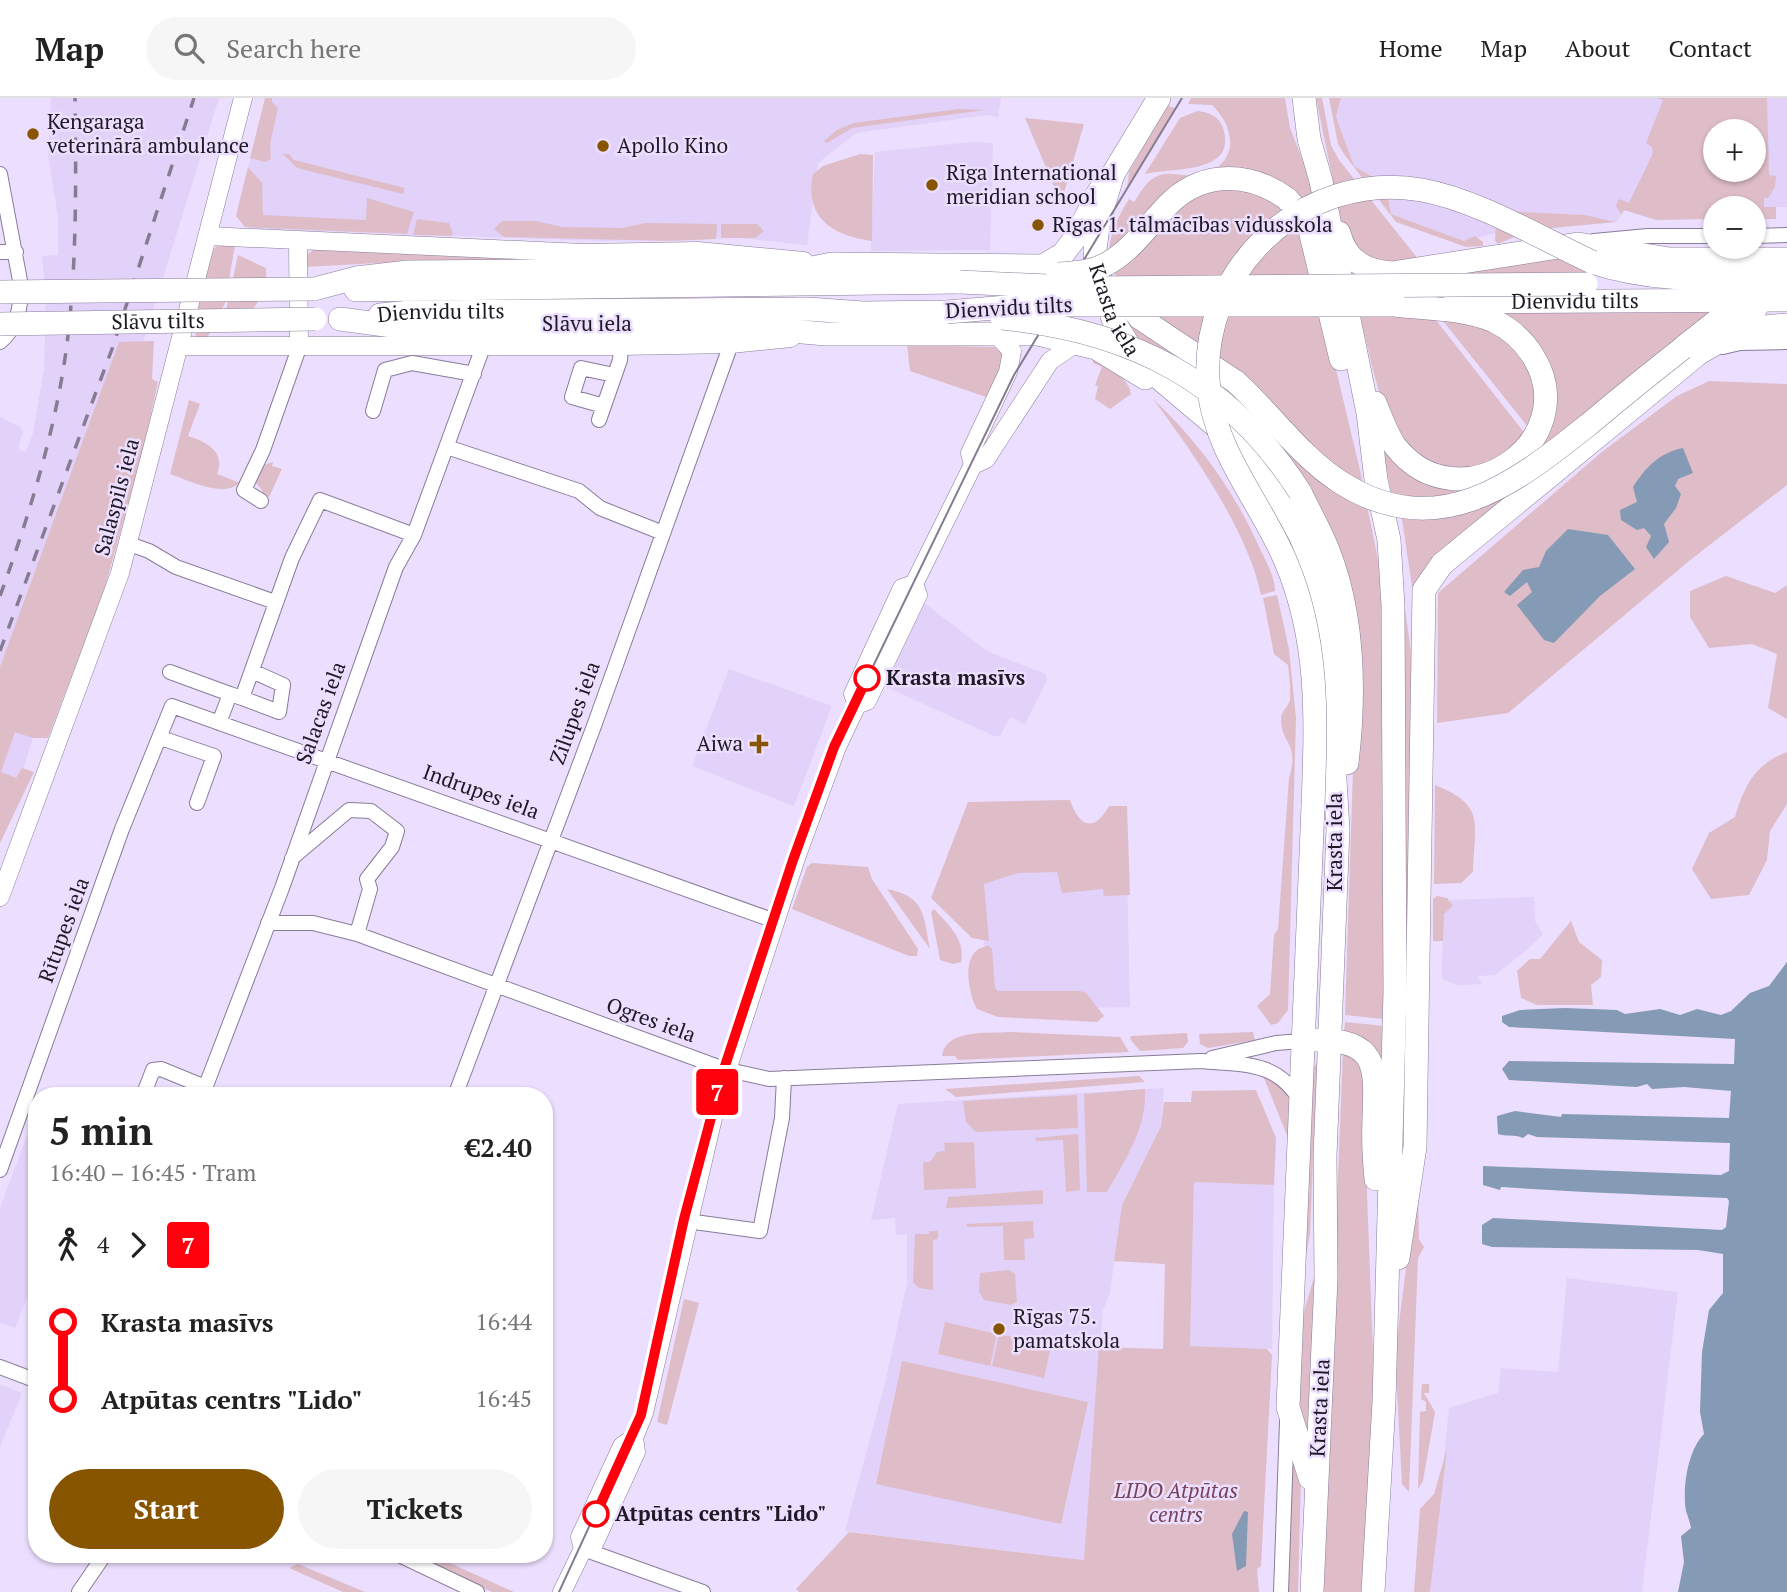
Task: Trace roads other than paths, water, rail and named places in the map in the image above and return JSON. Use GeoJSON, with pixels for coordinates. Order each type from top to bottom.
{"type":"FeatureCollection","features":[{"type":"Feature","properties":{"kind":"highway"},"geometry":{"type":"LineString","coordinates":[[314,289],[356,278],[408,272],[807,269],[832,264],[1025,267],[1053,263],[1076,237],[1098,193],[1113,174],[1159,98]]}},
{"type":"Feature","properties":{"kind":"highway"},"geometry":{"type":"LineString","coordinates":[[1304,98],[1306,121],[1321,181],[1368,413],[1376,480],[1389,540],[1408,595],[1421,682]]}},
{"type":"Feature","properties":{"kind":"highway"},"geometry":{"type":"LineString","coordinates":[[1113,174],[1114,196],[1109,217],[1106,260],[1121,296],[1140,318],[1236,383],[1311,458],[1340,482],[1396,504],[1439,506],[1483,497],[1520,478],[1688,354],[1741,329],[1787,325]]}},
{"type":"Feature","properties":{"kind":"highway","name":"Krasta iela"},"geometry":{"type":"LineString","coordinates":[[1113,174],[1099,219],[1096,266],[1108,308],[1122,337],[1152,373],[1230,438],[1262,474],[1290,518],[1316,577],[1331,642],[1338,829],[1325,1156],[1325,1279],[1312,1592]]}},
{"type":"Feature","properties":{"kind":"highway"},"geometry":{"type":"LineString","coordinates":[[960,282],[1088,272],[1102,267],[1125,252],[1174,200],[1206,182],[1234,178],[1273,189],[1303,216],[1311,234],[1355,416],[1376,480]]}},
{"type":"Feature","properties":{"kind":"highway"},"geometry":{"type":"LineString","coordinates":[[1321,181],[1347,254],[1354,262],[1377,272],[1403,271],[1578,244],[1670,259],[1787,259]]}},
{"type":"Feature","properties":{"kind":"highway"},"geometry":{"type":"LineString","coordinates":[[1315,1502],[1288,1407],[1316,702],[1306,619],[1286,560],[1220,434],[1209,391],[1208,359],[1212,329],[1233,275],[1262,239],[1295,214],[1340,194],[1383,187],[1415,189],[1444,196],[1588,283],[1620,272],[1694,280],[1787,279]]}},
{"type":"Feature","properties":{"kind":"highway"},"geometry":{"type":"LineString","coordinates":[[950,323],[986,328],[998,313],[998,286],[989,272],[976,265]]}},
{"type":"Feature","properties":{"kind":"highway","name":"Dienvidu tilts"},"geometry":{"type":"LineString","coordinates":[[314,289],[807,286],[960,282],[1091,288],[1588,283],[1787,303]]}},
{"type":"Feature","properties":{"kind":"highway","name":"Dienvidu tilts"},"geometry":{"type":"LineString","coordinates":[[314,319],[411,312],[807,309],[950,323],[1030,305],[1395,305],[1475,301],[1588,283]]}},
{"type":"Feature","properties":{"kind":"highway","name":"Slāvu tilts"},"geometry":{"type":"LineString","coordinates":[[0,292],[314,289]]}},
{"type":"Feature","properties":{"kind":"highway"},"geometry":{"type":"LineString","coordinates":[[1385,1323],[1415,1147],[1422,600],[1434,572],[1688,354],[1718,320],[1737,312],[1787,303]]}},
{"type":"Feature","properties":{"kind":"highway"},"geometry":{"type":"LineString","coordinates":[[1353,345],[1384,427],[1393,443],[1407,458],[1427,472],[1454,480],[1477,478],[1496,472],[1520,456],[1541,419],[1544,385],[1536,361],[1519,337],[1494,321],[1476,315],[1395,305]]}},
{"type":"Feature","properties":{"kind":"highway","name":"Slāvu tilts"},"geometry":{"type":"LineString","coordinates":[[0,324],[314,319]]}},
{"type":"Feature","properties":{"kind":"highway"},"geometry":{"type":"LineString","coordinates":[[340,319],[415,329],[757,328],[826,334],[950,323],[1030,320],[1090,331],[1170,364],[1239,416],[1277,457],[1300,492],[1328,551],[1346,615],[1351,673],[1349,748],[1338,829]]}},
{"type":"Feature","properties":{"kind":"highway"},"geometry":{"type":"LineString","coordinates":[[950,323],[996,334],[1038,334],[1078,341],[1096,348],[1176,393]]}},
{"type":"Feature","properties":{"kind":"highway"},"geometry":{"type":"LineString","coordinates":[[1373,1592],[1385,1323],[1395,991],[1393,606],[1389,540]]}},
{"type":"Feature","properties":{"kind":"highway"},"geometry":{"type":"LineString","coordinates":[[1302,1041],[1329,1040],[1358,1046],[1371,1060],[1374,1069],[1373,1141],[1385,1323]]}},
{"type":"Feature","properties":{"kind":"highway"},"geometry":{"type":"LineString","coordinates":[[1290,1340],[1312,1263],[1315,1219],[1325,1156]]}},
{"type":"Feature","properties":{"kind":"street","name":"Salaspils iela"},"geometry":{"type":"LineString","coordinates":[[0,897],[129,544],[243,98]]}},
{"type":"Feature","properties":{"kind":"street"},"geometry":{"type":"LineString","coordinates":[[0,174],[16,251],[21,304],[14,327],[0,342]]}},
{"type":"Feature","properties":{"kind":"street"},"geometry":{"type":"LineString","coordinates":[[1766,236],[1787,235]]}},
{"type":"Feature","properties":{"kind":"street"},"geometry":{"type":"LineString","coordinates":[[208,236],[583,253],[698,251],[832,264]]}},
{"type":"Feature","properties":{"kind":"street"},"geometry":{"type":"LineString","coordinates":[[1578,244],[1609,238],[1703,236]]}},
{"type":"Feature","properties":{"kind":"street"},"geometry":{"type":"LineString","coordinates":[[261,501],[244,490],[263,450],[299,348],[298,242]]}},
{"type":"Feature","properties":{"kind":"street"},"geometry":{"type":"LineString","coordinates":[[0,252],[16,251]]}},
{"type":"Feature","properties":{"kind":"street","name":"Slāvu iela"},"geometry":{"type":"LineString","coordinates":[[179,346],[299,348],[731,344],[826,334]]}},
{"type":"Feature","properties":{"kind":"street"},"geometry":{"type":"LineString","coordinates":[[562,1592],[583,1549],[580,1537],[622,1446],[634,1438],[644,1413],[687,1221],[726,1069],[837,747],[857,705],[855,690],[902,588],[914,584],[973,465],[970,453],[1012,357],[1009,346],[996,334]]}},
{"type":"Feature","properties":{"kind":"street"},"geometry":{"type":"LineString","coordinates":[[973,465],[986,460],[1050,361],[1078,341]]}},
{"type":"Feature","properties":{"kind":"street"},"geometry":{"type":"LineString","coordinates":[[1688,354],[1740,343],[1787,342]]}},
{"type":"Feature","properties":{"kind":"street","name":"Zilupes iela"},"geometry":{"type":"LineString","coordinates":[[458,1087],[731,344]]}},
{"type":"Feature","properties":{"kind":"street","name":"Salacas iela"},"geometry":{"type":"LineString","coordinates":[[205,1087],[292,858],[396,567],[414,535],[483,346]]}},
{"type":"Feature","properties":{"kind":"street"},"geometry":{"type":"LineString","coordinates":[[614,375],[582,368],[572,397],[601,413],[614,375],[621,346]]}},
{"type":"Feature","properties":{"kind":"street"},"geometry":{"type":"LineString","coordinates":[[373,411],[385,370],[412,363],[474,374]]}},
{"type":"Feature","properties":{"kind":"street"},"geometry":{"type":"LineString","coordinates":[[447,447],[579,491],[600,508],[663,533]]}},
{"type":"Feature","properties":{"kind":"street"},"geometry":{"type":"LineString","coordinates":[[219,723],[252,671],[275,602],[320,500],[414,535]]}},
{"type":"Feature","properties":{"kind":"street"},"geometry":{"type":"LineString","coordinates":[[129,544],[149,551],[176,567],[275,602]]}},
{"type":"Feature","properties":{"kind":"street"},"geometry":{"type":"LineString","coordinates":[[170,671],[279,712],[283,685],[252,671]]}},
{"type":"Feature","properties":{"kind":"street","name":"Indrupes iela"},"geometry":{"type":"LineString","coordinates":[[172,706],[775,921]]}},
{"type":"Feature","properties":{"kind":"street","name":"Rītupes iela"},"geometry":{"type":"LineString","coordinates":[[30,1087],[122,830],[172,706]]}},
{"type":"Feature","properties":{"kind":"street"},"geometry":{"type":"LineString","coordinates":[[160,737],[214,756],[197,803]]}},
{"type":"Feature","properties":{"kind":"street"},"geometry":{"type":"LineString","coordinates":[[292,858],[349,810],[370,811],[397,831],[392,847],[367,879],[370,889],[357,934]]}},
{"type":"Feature","properties":{"kind":"street","name":"Ogres iela"},"geometry":{"type":"LineString","coordinates":[[268,923],[313,923],[357,934],[726,1069],[769,1079],[1201,1061],[1276,1072],[1290,1084],[1300,1101]]}},
{"type":"Feature","properties":{"kind":"street","name":"Ogres iela"},"geometry":{"type":"LineString","coordinates":[[1201,1061],[1276,1043],[1302,1041]]}},
{"type":"Feature","properties":{"kind":"street"},"geometry":{"type":"LineString","coordinates":[[146,1087],[153,1070],[161,1069],[195,1087]]}},
{"type":"Feature","properties":{"kind":"street"},"geometry":{"type":"LineString","coordinates":[[687,1221],[760,1231],[782,1118],[784,1078]]}},
{"type":"Feature","properties":{"kind":"street","name":"Rītupes iela"},"geometry":{"type":"LineString","coordinates":[[0,1170],[28,1092]]}},
{"type":"Feature","properties":{"kind":"street"},"geometry":{"type":"LineString","coordinates":[[0,1367],[28,1378]]}},
{"type":"Feature","properties":{"kind":"street"},"geometry":{"type":"LineString","coordinates":[[1281,1592],[1288,1407]]}},
{"type":"Feature","properties":{"kind":"street"},"geometry":{"type":"LineString","coordinates":[[583,1549],[703,1592]]}},
{"type":"Feature","properties":{"kind":"street"},"geometry":{"type":"LineString","coordinates":[[79,1592],[99,1563]]}},
{"type":"Feature","properties":{"kind":"street"},"geometry":{"type":"LineString","coordinates":[[416,1563],[477,1592]]}},
{"type":"Feature","properties":{"kind":"water"},"geometry":{"type":"Polygon","coordinates":[[[1683,448],[1693,473],[1678,479],[1675,486],[1681,494],[1676,508],[1664,524],[1669,542],[1654,559],[1646,547],[1651,536],[1644,528],[1637,530],[1621,520],[1620,510],[1637,502],[1633,487],[1648,467],[1667,453],[1683,448]]]}},
{"type":"Feature","properties":{"kind":"water"},"geometry":{"type":"Polygon","coordinates":[[[1568,529],[1608,535],[1635,569],[1600,596],[1554,643],[1544,640],[1517,605],[1532,592],[1527,582],[1510,596],[1504,592],[1523,570],[1539,567],[1546,551],[1568,529]]]}},
{"type":"Feature","properties":{"kind":"water"},"geometry":{"type":"Polygon","coordinates":[[[1787,962],[1787,1592],[1678,1592],[1684,1562],[1681,1536],[1691,1528],[1685,1502],[1686,1481],[1690,1459],[1704,1434],[1700,1412],[1702,1352],[1709,1310],[1723,1293],[1723,1254],[1698,1250],[1492,1247],[1482,1244],[1482,1225],[1493,1218],[1722,1230],[1726,1227],[1729,1201],[1727,1198],[1501,1187],[1500,1190],[1483,1185],[1483,1166],[1721,1175],[1729,1171],[1730,1143],[1537,1137],[1528,1134],[1523,1138],[1498,1134],[1497,1116],[1515,1111],[1561,1117],[1562,1114],[1729,1118],[1731,1091],[1684,1087],[1652,1089],[1647,1084],[1637,1087],[1509,1080],[1502,1069],[1509,1061],[1734,1064],[1735,1039],[1509,1027],[1502,1022],[1502,1016],[1520,1010],[1565,1008],[1617,1010],[1625,1014],[1660,1009],[1680,1015],[1697,1009],[1721,1015],[1731,1011],[1750,993],[1769,986],[1787,962]]]}},
{"type":"Feature","properties":{"kind":"water"},"geometry":{"type":"Polygon","coordinates":[[[1244,1511],[1248,1512],[1246,1566],[1237,1571],[1232,1534],[1244,1511]]]}},
{"type":"Feature","properties":{"kind":"tram line"},"geometry":{"type":"LineString","coordinates":[[559,1592],[641,1414],[684,1219],[723,1072],[793,860],[834,747],[1014,375],[1182,98]]}},
{"type":"Feature","properties":{"kind":"tram line","name":"7"},"geometry":{"type":"LineString","coordinates":[[596,1514],[641,1415],[684,1219],[724,1069],[793,860],[834,747],[867,678]]}},
{"type":"Feature","properties":{"kind":"railway"},"geometry":{"type":"LineString","coordinates":[[0,596],[40,472],[56,408],[67,344],[74,252],[75,98]]}},
{"type":"Feature","properties":{"kind":"railway"},"geometry":{"type":"LineString","coordinates":[[0,651],[112,349],[194,98]]}},
{"type":"Feature","properties":{"kind":"place","name":"Ķengaraga veterinārā ambulance"},"geometry":{"type":"Point","coordinates":[33,134]}},
{"type":"Feature","properties":{"kind":"place","name":"Apollo Kino"},"geometry":{"type":"Point","coordinates":[603,146]}},
{"type":"Feature","properties":{"kind":"place","name":"Rīga International meridian school"},"geometry":{"type":"Point","coordinates":[932,185]}},
{"type":"Feature","properties":{"kind":"place","name":"Rīgas 1. tālmācības vidusskola"},"geometry":{"type":"Point","coordinates":[1038,225]}},
{"type":"Feature","properties":{"kind":"place","name":"Krasta masīvs"},"geometry":{"type":"Point","coordinates":[867,678]}},
{"type":"Feature","properties":{"kind":"place","name":"Aiwa"},"geometry":{"type":"Point","coordinates":[759,744]}},
{"type":"Feature","properties":{"kind":"place","name":"Rīgas 75. pamatskola"},"geometry":{"type":"Point","coordinates":[999,1329]}},
{"type":"Feature","properties":{"kind":"place","name":"Atpūtas centrs \"Lido\""},"geometry":{"type":"Point","coordinates":[596,1514]}},
{"type":"Feature","properties":{"kind":"park label","name":"LIDO Atpūtas centrs"},"geometry":{"type":"Point","coordinates":[1176,1503]}}]}
